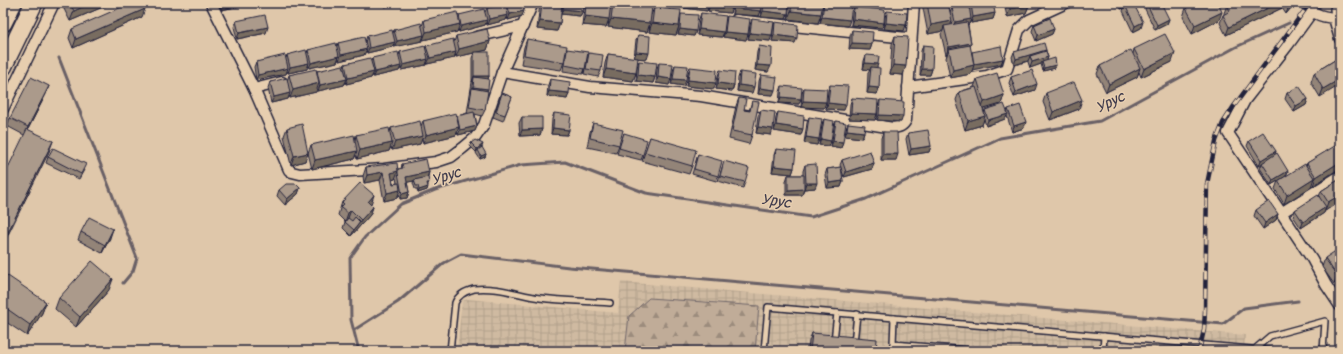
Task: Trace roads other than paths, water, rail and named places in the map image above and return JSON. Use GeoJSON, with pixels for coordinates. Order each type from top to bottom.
{"type":"FeatureCollection","features":[{"type":"Feature","properties":{"kind":"main road"},"geometry":{"type":"LineString","coordinates":[[3,67],[34,3]]}},
{"type":"Feature","properties":{"kind":"main road"},"geometry":{"type":"LineString","coordinates":[[3,23],[10,4]]}},
{"type":"Feature","properties":{"kind":"street"},"geometry":{"type":"LineString","coordinates":[[3,109],[54,3]]}},
{"type":"Feature","properties":{"kind":"street"},"geometry":{"type":"LineString","coordinates":[[211,3],[254,89],[289,170],[300,174],[368,170],[436,162],[451,157],[475,138],[484,125],[502,72],[533,3]]}},
{"type":"Feature","properties":{"kind":"street"},"geometry":{"type":"LineString","coordinates":[[608,3],[674,14]]}},
{"type":"Feature","properties":{"kind":"street"},"geometry":{"type":"LineString","coordinates":[[502,72],[590,87],[701,96],[893,128],[899,127],[904,124],[906,120],[914,3]]}},
{"type":"Feature","properties":{"kind":"street"},"geometry":{"type":"LineString","coordinates":[[908,87],[987,76],[1007,69],[1019,30],[1030,20],[1066,3]]}},
{"type":"Feature","properties":{"kind":"street"},"geometry":{"type":"LineString","coordinates":[[1305,3],[1312,12],[1324,18],[1334,18],[1340,39]]}},
{"type":"Feature","properties":{"kind":"street"},"geometry":{"type":"LineString","coordinates":[[1312,12],[1245,100],[1228,133],[1312,259],[1326,285],[1340,306]]}},
{"type":"Feature","properties":{"kind":"street"},"geometry":{"type":"LineString","coordinates":[[730,19],[911,39]]}},
{"type":"Feature","properties":{"kind":"street"},"geometry":{"type":"LineString","coordinates":[[469,38],[523,26]]}},
{"type":"Feature","properties":{"kind":"street"},"geometry":{"type":"LineString","coordinates":[[254,89],[292,80]]}},
{"type":"Feature","properties":{"kind":"street"},"geometry":{"type":"LineString","coordinates":[[1281,213],[1340,176]]}},
{"type":"Feature","properties":{"kind":"lane"},"geometry":{"type":"LineString","coordinates":[[1334,18],[1333,9],[1335,3]]}},
{"type":"Feature","properties":{"kind":"lane"},"geometry":{"type":"LineString","coordinates":[[450,351],[455,303],[462,294],[469,290],[494,290],[539,298],[610,303]]}},
{"type":"Feature","properties":{"kind":"lane"},"geometry":{"type":"LineString","coordinates":[[764,351],[768,307],[1274,351]]}},
{"type":"Feature","properties":{"kind":"lane"},"geometry":{"type":"LineString","coordinates":[[834,342],[837,313]]}},
{"type":"Feature","properties":{"kind":"lane"},"geometry":{"type":"LineString","coordinates":[[854,343],[857,314]]}},
{"type":"Feature","properties":{"kind":"lane"},"geometry":{"type":"LineString","coordinates":[[892,351],[894,318]]}},
{"type":"Feature","properties":{"kind":"lane"},"geometry":{"type":"LineString","coordinates":[[1255,349],[1270,336],[1325,321],[1323,351]]}},
{"type":"Feature","properties":{"kind":"lane"},"geometry":{"type":"LineString","coordinates":[[1103,351],[1104,336]]}},
{"type":"Feature","properties":{"kind":"lane"},"geometry":{"type":"LineString","coordinates":[[893,344],[980,351]]}},
{"type":"Feature","properties":{"kind":"waterway","name":"Урус"},"geometry":{"type":"LineString","coordinates":[[1319,7],[1323,3]]}},
{"type":"Feature","properties":{"kind":"waterway","name":"Урус"},"geometry":{"type":"LineString","coordinates":[[359,351],[351,320],[350,258],[365,237],[401,204],[435,190],[521,165],[565,162],[646,193],[811,217],[866,199],[1000,138],[1100,121],[1236,47],[1289,23]]}},
{"type":"Feature","properties":{"kind":"waterway"},"geometry":{"type":"LineString","coordinates":[[59,58],[137,258],[133,271],[123,283]]}},
{"type":"Feature","properties":{"kind":"waterway"},"geometry":{"type":"LineString","coordinates":[[354,330],[398,302],[444,263],[461,254],[569,267],[1223,324],[1244,308],[1298,301]]}},
{"type":"Feature","properties":{"kind":"railway"},"geometry":{"type":"LineString","coordinates":[[1199,351],[1204,330],[1205,310],[1207,184],[1216,141],[1223,123],[1234,106],[1310,3]]}}]}
